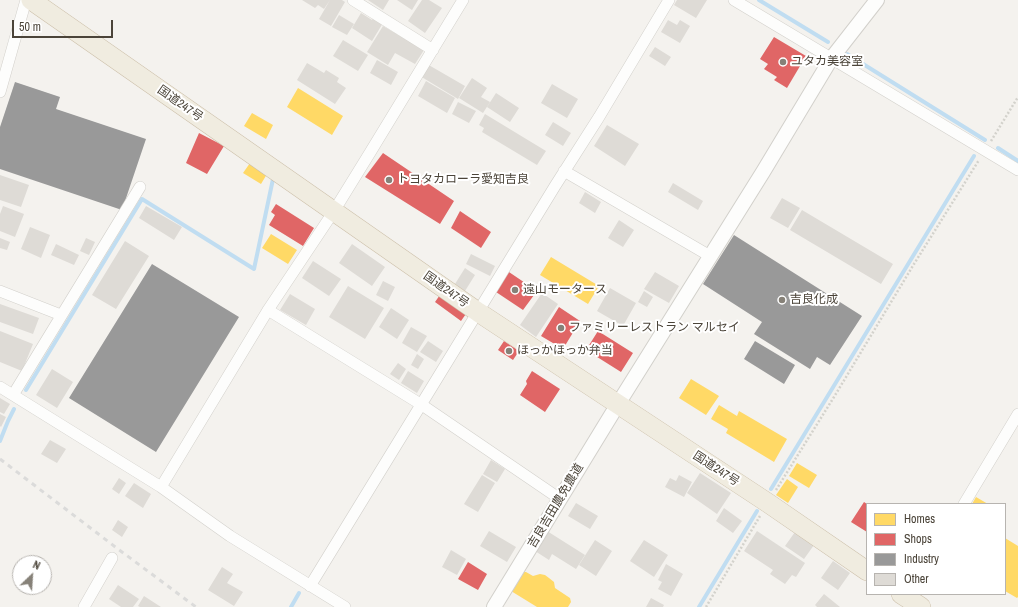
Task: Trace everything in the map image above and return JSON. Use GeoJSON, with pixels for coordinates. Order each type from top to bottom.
{"type":"FeatureCollection","features":[{"type":"Feature","properties":{"kind":"highway","name":"国道247号"},"geometry":{"type":"LineString","coordinates":[[30,0],[478,312],[866,569]]}},
{"type":"Feature","properties":{"kind":"street"},"geometry":{"type":"LineString","coordinates":[[0,92],[26,0]]}},
{"type":"Feature","properties":{"kind":"street"},"geometry":{"type":"LineString","coordinates":[[353,0],[433,50]]}},
{"type":"Feature","properties":{"kind":"street"},"geometry":{"type":"LineString","coordinates":[[161,487],[268,310],[334,211],[463,0]]}},
{"type":"Feature","properties":{"kind":"street"},"geometry":{"type":"LineString","coordinates":[[310,586],[599,117],[669,0]]}},
{"type":"Feature","properties":{"kind":"street"},"geometry":{"type":"LineString","coordinates":[[734,0],[1018,170]]}},
{"type":"Feature","properties":{"kind":"street","name":"吉良吉田農免農道"},"geometry":{"type":"LineString","coordinates":[[494,607],[618,404],[763,172],[831,59],[877,0]]}},
{"type":"Feature","properties":{"kind":"street"},"geometry":{"type":"LineString","coordinates":[[564,172],[710,256]]}},
{"type":"Feature","properties":{"kind":"street"},"geometry":{"type":"LineString","coordinates":[[13,395],[140,187]]}},
{"type":"Feature","properties":{"kind":"street"},"geometry":{"type":"LineString","coordinates":[[0,291],[62,316]]}},
{"type":"Feature","properties":{"kind":"street"},"geometry":{"type":"LineString","coordinates":[[268,310],[422,405],[560,500]]}},
{"type":"Feature","properties":{"kind":"street"},"geometry":{"type":"LineString","coordinates":[[0,387],[161,487],[230,536],[345,607]]}},
{"type":"Feature","properties":{"kind":"street"},"geometry":{"type":"LineString","coordinates":[[965,503],[1018,414]]}},
{"type":"Feature","properties":{"kind":"street"},"geometry":{"type":"LineString","coordinates":[[84,607],[112,558]]}},
{"type":"Feature","properties":{"kind":"path"},"geometry":{"type":"LineString","coordinates":[[706,607],[914,264],[1018,97]]}},
{"type":"Feature","properties":{"kind":"building: Homes"},"geometry":{"type":"Polygon","coordinates":[[[298,88],[343,116],[332,135],[287,107],[298,88]]]}},
{"type":"Feature","properties":{"kind":"building: Homes"},"geometry":{"type":"Polygon","coordinates":[[[252,113],[273,125],[266,139],[244,126],[252,113]]]}},
{"type":"Feature","properties":{"kind":"building: Homes"},"geometry":{"type":"Polygon","coordinates":[[[250,163],[267,174],[261,184],[243,173],[250,163]]]}},
{"type":"Feature","properties":{"kind":"building: Homes"},"geometry":{"type":"Polygon","coordinates":[[[271,234],[297,250],[288,264],[262,248],[271,234]]]}},
{"type":"Feature","properties":{"kind":"building: Homes"},"geometry":{"type":"Polygon","coordinates":[[[551,257],[599,286],[588,304],[540,275],[551,257]]]}},
{"type":"Feature","properties":{"kind":"building: Homes"},"geometry":{"type":"Polygon","coordinates":[[[691,379],[719,396],[706,415],[679,398],[691,379]]]}},
{"type":"Feature","properties":{"kind":"building: Homes"},"geometry":{"type":"Polygon","coordinates":[[[719,405],[737,416],[739,411],[787,439],[774,462],[726,433],[728,429],[711,419],[719,405]]]}},
{"type":"Feature","properties":{"kind":"building: Homes"},"geometry":{"type":"Polygon","coordinates":[[[797,463],[817,475],[809,488],[789,476],[797,463]]]}},
{"type":"Feature","properties":{"kind":"building: Homes"},"geometry":{"type":"Polygon","coordinates":[[[787,479],[798,487],[788,503],[776,495],[787,479]]]}},
{"type":"Feature","properties":{"kind":"building: Homes"},"geometry":{"type":"Polygon","coordinates":[[[976,497],[986,503],[973,503],[976,497]]]}},
{"type":"Feature","properties":{"kind":"building: Homes"},"geometry":{"type":"Polygon","coordinates":[[[1006,539],[1018,546],[1017,598],[1006,592],[1006,539]]]}},
{"type":"Feature","properties":{"kind":"building: Homes"},"geometry":{"type":"Polygon","coordinates":[[[522,572],[526,572],[533,576],[540,574],[545,575],[549,578],[554,582],[555,588],[570,598],[571,602],[568,607],[537,607],[511,591],[522,572]]]}},
{"type":"Feature","properties":{"kind":"building: Shops","name":"ユタカ美容室"},"geometry":{"type":"Polygon","coordinates":[[[774,37],[806,56],[787,88],[774,80],[777,77],[764,69],[768,64],[760,59],[774,37]]]}},
{"type":"Feature","properties":{"kind":"building: Shops"},"geometry":{"type":"Polygon","coordinates":[[[199,133],[224,146],[207,174],[186,163],[199,133]]]}},
{"type":"Feature","properties":{"kind":"building: Shops"},"geometry":{"type":"Polygon","coordinates":[[[383,153],[454,201],[440,224],[365,177],[383,153]]]}},
{"type":"Feature","properties":{"kind":"building: Shops"},"geometry":{"type":"Polygon","coordinates":[[[276,204],[314,228],[303,246],[269,225],[275,215],[271,212],[276,204]]]}},
{"type":"Feature","properties":{"kind":"building: Shops"},"geometry":{"type":"Polygon","coordinates":[[[460,211],[491,232],[481,248],[451,228],[460,211]]]}},
{"type":"Feature","properties":{"kind":"building: Shops","name":"遠山モータース"},"geometry":{"type":"Polygon","coordinates":[[[506,270],[537,291],[523,310],[493,290],[506,270]]]}},
{"type":"Feature","properties":{"kind":"building: Shops"},"geometry":{"type":"Polygon","coordinates":[[[442,292],[468,311],[461,321],[435,302],[442,292]]]}},
{"type":"Feature","properties":{"kind":"building: Shops","name":"ファミリーレストラン マルセイ"},"geometry":{"type":"Polygon","coordinates":[[[559,307],[580,321],[563,349],[541,336],[559,307]]]}},
{"type":"Feature","properties":{"kind":"building: Shops"},"geometry":{"type":"Polygon","coordinates":[[[598,331],[633,353],[621,372],[586,350],[598,331]]]}},
{"type":"Feature","properties":{"kind":"building: Shops","name":"ほっかほっか弁当"},"geometry":{"type":"Polygon","coordinates":[[[504,341],[519,351],[513,360],[498,350],[504,341]]]}},
{"type":"Feature","properties":{"kind":"building: Shops"},"geometry":{"type":"Polygon","coordinates":[[[532,371],[560,389],[545,412],[520,395],[527,384],[526,381],[532,371]]]}},
{"type":"Feature","properties":{"kind":"building: Shops"},"geometry":{"type":"Polygon","coordinates":[[[864,502],[866,503],[866,531],[851,522],[864,502]]]}},
{"type":"Feature","properties":{"kind":"building: Shops"},"geometry":{"type":"Polygon","coordinates":[[[468,562],[487,574],[478,590],[458,579],[468,562]]]}},
{"type":"Feature","properties":{"kind":"building: Industry"},"geometry":{"type":"Polygon","coordinates":[[[15,82],[60,97],[56,109],[146,139],[122,210],[0,169],[0,127],[15,82]]]}},
{"type":"Feature","properties":{"kind":"building: Industry","name":"吉良化成"},"geometry":{"type":"Polygon","coordinates":[[[734,235],[862,316],[830,365],[817,357],[810,369],[754,334],[762,322],[703,284],[734,235]]]}},
{"type":"Feature","properties":{"kind":"building: Industry"},"geometry":{"type":"Polygon","coordinates":[[[152,264],[239,317],[156,452],[69,398],[152,264]]]}},
{"type":"Feature","properties":{"kind":"building: Industry"},"geometry":{"type":"Polygon","coordinates":[[[755,341],[795,365],[784,384],[744,359],[755,341]]]}},
{"type":"Feature","properties":{"kind":"building: Other"},"geometry":{"type":"Polygon","coordinates":[[[302,0],[330,0],[324,9],[318,5],[315,8],[302,0]]]}},
{"type":"Feature","properties":{"kind":"building: Other"},"geometry":{"type":"Polygon","coordinates":[[[330,0],[342,0],[345,2],[331,26],[319,19],[330,0]]]}},
{"type":"Feature","properties":{"kind":"building: Other"},"geometry":{"type":"Polygon","coordinates":[[[368,0],[389,0],[383,10],[368,0]]]}},
{"type":"Feature","properties":{"kind":"building: Other"},"geometry":{"type":"Polygon","coordinates":[[[397,0],[418,0],[412,10],[397,0]]]}},
{"type":"Feature","properties":{"kind":"building: Other"},"geometry":{"type":"Polygon","coordinates":[[[422,0],[429,0],[442,8],[425,33],[408,21],[422,0]]]}},
{"type":"Feature","properties":{"kind":"building: Other"},"geometry":{"type":"Polygon","coordinates":[[[677,0],[707,0],[696,18],[674,5],[677,0]]]}},
{"type":"Feature","properties":{"kind":"building: Other"},"geometry":{"type":"Polygon","coordinates":[[[361,13],[372,20],[374,17],[383,23],[372,41],[352,28],[361,13]]]}},
{"type":"Feature","properties":{"kind":"building: Other"},"geometry":{"type":"Polygon","coordinates":[[[339,15],[354,24],[347,35],[332,27],[339,15]]]}},
{"type":"Feature","properties":{"kind":"building: Other"},"geometry":{"type":"Polygon","coordinates":[[[668,20],[677,25],[680,20],[690,26],[680,43],[661,32],[668,20]]]}},
{"type":"Feature","properties":{"kind":"building: Other"},"geometry":{"type":"Polygon","coordinates":[[[383,26],[424,50],[415,64],[395,53],[388,65],[367,52],[383,26]]]}},
{"type":"Feature","properties":{"kind":"building: Other"},"geometry":{"type":"Polygon","coordinates":[[[343,40],[368,55],[358,71],[333,56],[343,40]]]}},
{"type":"Feature","properties":{"kind":"building: Other"},"geometry":{"type":"Polygon","coordinates":[[[655,47],[671,57],[665,66],[649,56],[655,47]]]}},
{"type":"Feature","properties":{"kind":"building: Other"},"geometry":{"type":"Polygon","coordinates":[[[377,60],[398,72],[391,85],[370,73],[377,60]]]}},
{"type":"Feature","properties":{"kind":"building: Other"},"geometry":{"type":"Polygon","coordinates":[[[307,63],[324,73],[326,70],[339,78],[337,82],[346,88],[335,104],[297,80],[307,63]]]}},
{"type":"Feature","properties":{"kind":"building: Other"},"geometry":{"type":"Polygon","coordinates":[[[427,64],[465,86],[458,99],[420,76],[427,64]]]}},
{"type":"Feature","properties":{"kind":"building: Other"},"geometry":{"type":"Polygon","coordinates":[[[472,78],[487,88],[481,97],[490,102],[483,113],[459,98],[472,78]]]}},
{"type":"Feature","properties":{"kind":"building: Other"},"geometry":{"type":"Polygon","coordinates":[[[426,81],[455,98],[447,113],[418,96],[426,81]]]}},
{"type":"Feature","properties":{"kind":"building: Other"},"geometry":{"type":"Polygon","coordinates":[[[552,84],[578,99],[567,118],[541,103],[552,84]]]}},
{"type":"Feature","properties":{"kind":"building: Other"},"geometry":{"type":"Polygon","coordinates":[[[496,93],[519,108],[510,122],[487,107],[496,93]]]}},
{"type":"Feature","properties":{"kind":"building: Other"},"geometry":{"type":"Polygon","coordinates":[[[458,102],[476,111],[469,123],[452,114],[458,102]]]}},
{"type":"Feature","properties":{"kind":"building: Other"},"geometry":{"type":"Polygon","coordinates":[[[485,114],[546,151],[537,165],[482,132],[484,128],[479,125],[485,114]]]}},
{"type":"Feature","properties":{"kind":"building: Other"},"geometry":{"type":"Polygon","coordinates":[[[553,122],[571,133],[563,146],[545,135],[553,122]]]}},
{"type":"Feature","properties":{"kind":"building: Other"},"geometry":{"type":"Polygon","coordinates":[[[607,125],[639,144],[625,166],[594,146],[607,125]]]}},
{"type":"Feature","properties":{"kind":"building: Other"},"geometry":{"type":"Polygon","coordinates":[[[0,175],[29,185],[21,207],[0,200],[0,175]]]}},
{"type":"Feature","properties":{"kind":"building: Other"},"geometry":{"type":"Polygon","coordinates":[[[673,183],[703,201],[698,210],[668,192],[673,183]]]}},
{"type":"Feature","properties":{"kind":"building: Other"},"geometry":{"type":"Polygon","coordinates":[[[585,192],[601,202],[595,213],[579,203],[585,192]]]}},
{"type":"Feature","properties":{"kind":"building: Other"},"geometry":{"type":"Polygon","coordinates":[[[782,198],[800,208],[788,228],[770,218],[782,198]]]}},
{"type":"Feature","properties":{"kind":"building: Other"},"geometry":{"type":"Polygon","coordinates":[[[3,206],[24,214],[15,237],[0,231],[0,214],[3,206]]]}},
{"type":"Feature","properties":{"kind":"building: Other"},"geometry":{"type":"Polygon","coordinates":[[[146,206],[182,227],[174,240],[139,218],[146,206]]]}},
{"type":"Feature","properties":{"kind":"building: Other"},"geometry":{"type":"Polygon","coordinates":[[[802,210],[893,264],[881,284],[790,230],[802,210]]]}},
{"type":"Feature","properties":{"kind":"building: Other"},"geometry":{"type":"Polygon","coordinates":[[[619,220],[634,230],[623,247],[608,238],[619,220]]]}},
{"type":"Feature","properties":{"kind":"building: Other"},"geometry":{"type":"Polygon","coordinates":[[[30,227],[50,235],[41,258],[21,249],[30,227]]]}},
{"type":"Feature","properties":{"kind":"building: Other"},"geometry":{"type":"Polygon","coordinates":[[[0,238],[10,242],[7,250],[0,248],[0,238]]]}},
{"type":"Feature","properties":{"kind":"building: Other"},"geometry":{"type":"Polygon","coordinates":[[[86,238],[95,242],[89,255],[80,251],[86,238]]]}},
{"type":"Feature","properties":{"kind":"building: Other"},"geometry":{"type":"Polygon","coordinates":[[[125,241],[149,256],[116,309],[92,295],[125,241]]]}},
{"type":"Feature","properties":{"kind":"building: Other"},"geometry":{"type":"Polygon","coordinates":[[[56,244],[79,255],[74,265],[51,255],[56,244]]]}},
{"type":"Feature","properties":{"kind":"building: Other"},"geometry":{"type":"Polygon","coordinates":[[[352,244],[385,267],[372,286],[339,263],[352,244]]]}},
{"type":"Feature","properties":{"kind":"building: Other"},"geometry":{"type":"Polygon","coordinates":[[[471,254],[495,266],[490,276],[466,264],[471,254]]]}},
{"type":"Feature","properties":{"kind":"building: Other"},"geometry":{"type":"Polygon","coordinates":[[[313,261],[341,279],[329,296],[302,278],[313,261]]]}},
{"type":"Feature","properties":{"kind":"building: Other"},"geometry":{"type":"Polygon","coordinates":[[[465,268],[475,275],[465,291],[455,284],[465,268]]]}},
{"type":"Feature","properties":{"kind":"building: Other"},"geometry":{"type":"Polygon","coordinates":[[[655,272],[679,286],[669,303],[644,289],[655,272]]]}},
{"type":"Feature","properties":{"kind":"building: Other"},"geometry":{"type":"Polygon","coordinates":[[[383,281],[395,287],[388,301],[376,295],[383,281]]]}},
{"type":"Feature","properties":{"kind":"building: Other"},"geometry":{"type":"Polygon","coordinates":[[[348,286],[384,308],[365,339],[329,317],[348,286]]]}},
{"type":"Feature","properties":{"kind":"building: Other"},"geometry":{"type":"Polygon","coordinates":[[[610,288],[636,303],[623,326],[597,311],[610,288]]]}},
{"type":"Feature","properties":{"kind":"building: Other"},"geometry":{"type":"Polygon","coordinates":[[[644,291],[653,297],[647,307],[638,302],[644,291]]]}},
{"type":"Feature","properties":{"kind":"building: Other"},"geometry":{"type":"Polygon","coordinates":[[[542,293],[558,304],[536,337],[520,325],[542,293]]]}},
{"type":"Feature","properties":{"kind":"building: Other"},"geometry":{"type":"Polygon","coordinates":[[[290,294],[315,309],[306,325],[280,310],[290,294]]]}},
{"type":"Feature","properties":{"kind":"building: Other"},"geometry":{"type":"Polygon","coordinates":[[[0,304],[39,318],[33,334],[0,322],[0,304]]]}},
{"type":"Feature","properties":{"kind":"building: Other"},"geometry":{"type":"Polygon","coordinates":[[[391,308],[409,320],[397,339],[379,327],[391,308]]]}},
{"type":"Feature","properties":{"kind":"building: Other"},"geometry":{"type":"Polygon","coordinates":[[[411,327],[427,336],[417,352],[402,343],[411,327]]]}},
{"type":"Feature","properties":{"kind":"building: Other"},"geometry":{"type":"Polygon","coordinates":[[[0,331],[33,344],[22,371],[0,362],[0,331]]]}},
{"type":"Feature","properties":{"kind":"building: Other"},"geometry":{"type":"Polygon","coordinates":[[[428,341],[443,351],[436,362],[420,352],[428,341]]]}},
{"type":"Feature","properties":{"kind":"building: Other"},"geometry":{"type":"Polygon","coordinates":[[[417,354],[424,359],[418,369],[411,365],[417,354]]]}},
{"type":"Feature","properties":{"kind":"building: Other"},"geometry":{"type":"Polygon","coordinates":[[[398,363],[406,369],[399,380],[390,374],[398,363]]]}},
{"type":"Feature","properties":{"kind":"building: Other"},"geometry":{"type":"Polygon","coordinates":[[[52,369],[73,382],[57,408],[36,395],[52,369]]]}},
{"type":"Feature","properties":{"kind":"building: Other"},"geometry":{"type":"Polygon","coordinates":[[[408,371],[424,381],[417,393],[401,383],[408,371]]]}},
{"type":"Feature","properties":{"kind":"building: Other"},"geometry":{"type":"Polygon","coordinates":[[[0,398],[10,404],[4,414],[0,412],[0,398]]]}},
{"type":"Feature","properties":{"kind":"building: Other"},"geometry":{"type":"Polygon","coordinates":[[[0,414],[6,417],[1,427],[0,426],[0,414]]]}},
{"type":"Feature","properties":{"kind":"building: Other"},"geometry":{"type":"Polygon","coordinates":[[[50,440],[66,449],[57,463],[41,454],[50,440]]]}},
{"type":"Feature","properties":{"kind":"building: Other"},"geometry":{"type":"Polygon","coordinates":[[[491,460],[505,469],[497,482],[483,474],[491,460]]]}},
{"type":"Feature","properties":{"kind":"building: Other"},"geometry":{"type":"Polygon","coordinates":[[[700,473],[731,493],[717,514],[687,493],[700,473]]]}},
{"type":"Feature","properties":{"kind":"building: Other"},"geometry":{"type":"Polygon","coordinates":[[[482,475],[495,483],[478,512],[464,504],[482,475]]]}},
{"type":"Feature","properties":{"kind":"building: Other"},"geometry":{"type":"Polygon","coordinates":[[[679,475],[692,482],[684,497],[665,487],[670,478],[676,481],[679,475]]]}},
{"type":"Feature","properties":{"kind":"building: Other"},"geometry":{"type":"Polygon","coordinates":[[[119,478],[126,483],[119,494],[112,489],[119,478]]]}},
{"type":"Feature","properties":{"kind":"building: Other"},"geometry":{"type":"Polygon","coordinates":[[[134,483],[151,494],[143,508],[125,496],[134,483]]]}},
{"type":"Feature","properties":{"kind":"building: Other"},"geometry":{"type":"Polygon","coordinates":[[[576,503],[598,516],[590,529],[568,516],[576,503]]]}},
{"type":"Feature","properties":{"kind":"building: Other"},"geometry":{"type":"Polygon","coordinates":[[[724,508],[742,521],[733,533],[716,521],[724,508]]]}},
{"type":"Feature","properties":{"kind":"building: Other"},"geometry":{"type":"Polygon","coordinates":[[[118,520],[128,527],[122,537],[112,530],[118,520]]]}},
{"type":"Feature","properties":{"kind":"building: Other"},"geometry":{"type":"Polygon","coordinates":[[[489,531],[516,547],[507,562],[480,546],[489,531]]]}},
{"type":"Feature","properties":{"kind":"building: Other"},"geometry":{"type":"Polygon","coordinates":[[[547,531],[585,555],[576,569],[552,554],[549,560],[535,551],[547,531]]]}},
{"type":"Feature","properties":{"kind":"building: Other"},"geometry":{"type":"Polygon","coordinates":[[[757,531],[805,563],[796,577],[792,575],[785,584],[770,574],[773,570],[744,551],[757,531]]]}},
{"type":"Feature","properties":{"kind":"building: Other"},"geometry":{"type":"Polygon","coordinates":[[[795,532],[814,545],[804,559],[785,546],[795,532]]]}},
{"type":"Feature","properties":{"kind":"building: Other"},"geometry":{"type":"Polygon","coordinates":[[[595,540],[612,551],[596,576],[579,565],[595,540]]]}},
{"type":"Feature","properties":{"kind":"building: Other"},"geometry":{"type":"Polygon","coordinates":[[[644,540],[668,555],[654,577],[630,561],[644,540]]]}},
{"type":"Feature","properties":{"kind":"building: Other"},"geometry":{"type":"Polygon","coordinates":[[[451,550],[466,559],[457,575],[442,567],[451,550]]]}},
{"type":"Feature","properties":{"kind":"building: Other"},"geometry":{"type":"Polygon","coordinates":[[[833,561],[850,573],[838,590],[821,578],[833,561]]]}},
{"type":"Feature","properties":{"kind":"building: Other"},"geometry":{"type":"Polygon","coordinates":[[[666,564],[683,574],[671,596],[658,589],[662,582],[658,580],[666,564]]]}},
{"type":"Feature","properties":{"kind":"building: Other"},"geometry":{"type":"Polygon","coordinates":[[[222,567],[233,574],[227,583],[243,592],[234,606],[208,590],[222,567]]]}},
{"type":"Feature","properties":{"kind":"building: Other"},"geometry":{"type":"Polygon","coordinates":[[[118,585],[139,599],[133,607],[121,607],[109,599],[118,585]]]}},
{"type":"Feature","properties":{"kind":"building: Other"},"geometry":{"type":"Polygon","coordinates":[[[824,594],[840,607],[817,607],[815,605],[824,594]]]}},
{"type":"Feature","properties":{"kind":"building: Other"},"geometry":{"type":"Polygon","coordinates":[[[144,596],[161,607],[138,606],[144,596]]]}},
{"type":"Feature","properties":{"kind":"building: Other"},"geometry":{"type":"Polygon","coordinates":[[[651,598],[664,605],[663,607],[646,607],[651,598]]]}},
{"type":"Feature","properties":{"kind":"waterway"},"geometry":{"type":"LineString","coordinates":[[759,0],[828,42]]}},
{"type":"Feature","properties":{"kind":"waterway"},"geometry":{"type":"LineString","coordinates":[[847,54],[985,140]]}},
{"type":"Feature","properties":{"kind":"waterway"},"geometry":{"type":"LineString","coordinates":[[998,148],[1018,161]]}},
{"type":"Feature","properties":{"kind":"waterway"},"geometry":{"type":"LineString","coordinates":[[771,489],[974,156]]}},
{"type":"Feature","properties":{"kind":"waterway"},"geometry":{"type":"LineString","coordinates":[[26,390],[142,199],[254,269],[273,179]]}},
{"type":"Feature","properties":{"kind":"waterway"},"geometry":{"type":"LineString","coordinates":[[0,441],[14,409]]}},
{"type":"Feature","properties":{"kind":"waterway"},"geometry":{"type":"LineString","coordinates":[[699,607],[757,511]]}},
{"type":"Feature","properties":{"kind":"waterway"},"geometry":{"type":"LineString","coordinates":[[291,607],[299,593]]}},
{"type":"Feature","properties":{"kind":"railway"},"geometry":{"type":"LineString","coordinates":[[0,459],[196,607]]}},
{"type":"Feature","properties":{"kind":"place","name":"ユタカ美容室"},"geometry":{"type":"Point","coordinates":[783,62]}},
{"type":"Feature","properties":{"kind":"place","name":"トヨタカローラ愛知吉良"},"geometry":{"type":"Point","coordinates":[389,180]}},
{"type":"Feature","properties":{"kind":"place","name":"遠山モータース"},"geometry":{"type":"Point","coordinates":[515,290]}},
{"type":"Feature","properties":{"kind":"place","name":"吉良化成"},"geometry":{"type":"Point","coordinates":[782,300]}},
{"type":"Feature","properties":{"kind":"place","name":"ファミリーレストラン マルセイ"},"geometry":{"type":"Point","coordinates":[561,328]}},
{"type":"Feature","properties":{"kind":"place","name":"ほっかほっか弁当"},"geometry":{"type":"Point","coordinates":[509,351]}}]}
